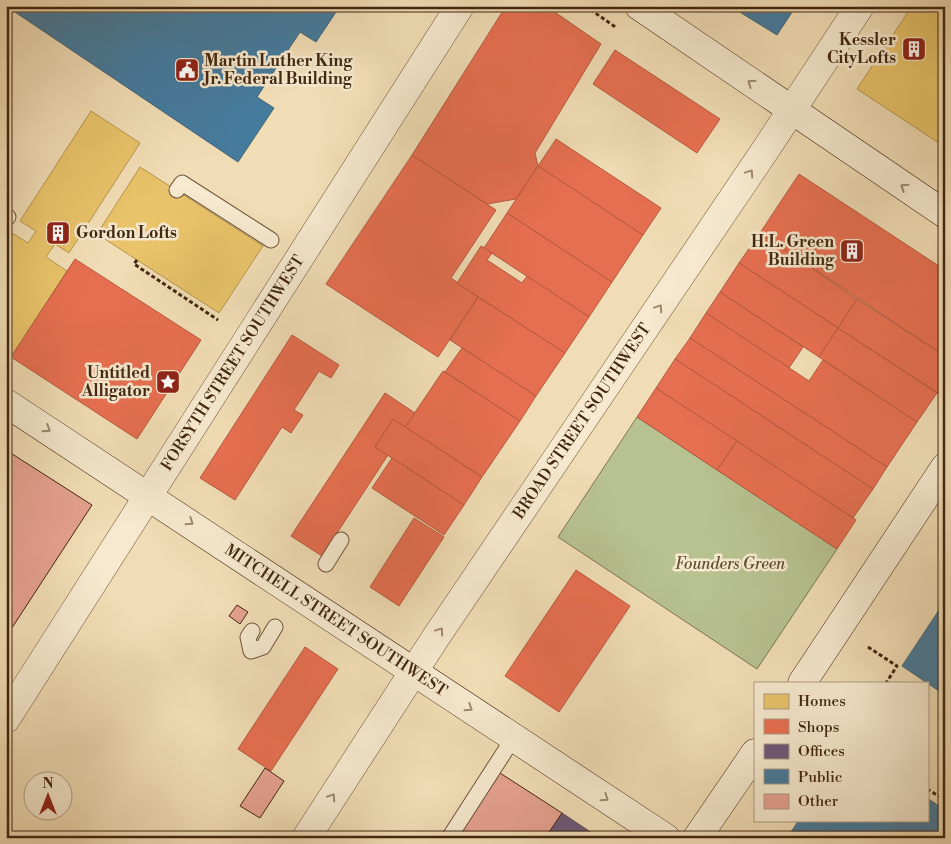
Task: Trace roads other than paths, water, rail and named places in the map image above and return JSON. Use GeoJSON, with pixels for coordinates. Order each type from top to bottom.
{"type":"FeatureCollection","features":[{"type":"Feature","properties":{"kind":"street","name":"FORSYTH STREET SOUTHWEST"},"geometry":{"type":"LineString","coordinates":[[6,719],[460,6]]}},
{"type":"Feature","properties":{"kind":"street"},"geometry":{"type":"LineString","coordinates":[[639,6],[945,214]]}},
{"type":"Feature","properties":{"kind":"street","name":"BROAD STREET SOUTHWEST"},"geometry":{"type":"LineString","coordinates":[[306,838],[414,672],[860,6]]}},
{"type":"Feature","properties":{"kind":"street","name":"MITCHELL STREET SOUTHWEST"},"geometry":{"type":"LineString","coordinates":[[6,403],[149,495],[666,838]]}},
{"type":"Feature","properties":{"kind":"street"},"geometry":{"type":"LineString","coordinates":[[803,682],[945,467]]}},
{"type":"Feature","properties":{"kind":"street"},"geometry":{"type":"LineString","coordinates":[[697,838],[754,754]]}},
{"type":"Feature","properties":{"kind":"lane"},"geometry":{"type":"LineString","coordinates":[[177,190],[182,183],[270,240]]}},
{"type":"Feature","properties":{"kind":"lane"},"geometry":{"type":"LineString","coordinates":[[326,564],[342,540]]}},
{"type":"Feature","properties":{"kind":"lane"},"geometry":{"type":"LineString","coordinates":[[252,631],[248,637],[250,651],[263,647],[275,627]]}},
{"type":"Feature","properties":{"kind":"lane"},"geometry":{"type":"LineString","coordinates":[[449,838],[514,737]]}},
{"type":"Feature","properties":{"kind":"place","name":"Kessler CityLofts"},"geometry":{"type":"Point","coordinates":[914,49]}},
{"type":"Feature","properties":{"kind":"place","name":"Martin Luther King Jr. Federal Building"},"geometry":{"type":"Point","coordinates":[187,70]}},
{"type":"Feature","properties":{"kind":"place","name":"Gordon Lofts"},"geometry":{"type":"Point","coordinates":[58,233]}},
{"type":"Feature","properties":{"kind":"place","name":"H.L. Green Building"},"geometry":{"type":"Point","coordinates":[852,251]}},
{"type":"Feature","properties":{"kind":"place","name":"Untitled Alligator"},"geometry":{"type":"Point","coordinates":[168,382]}},
{"type":"Feature","properties":{"kind":"park label","name":"Founders Green"},"geometry":{"type":"Point","coordinates":[730,564]}}]}
